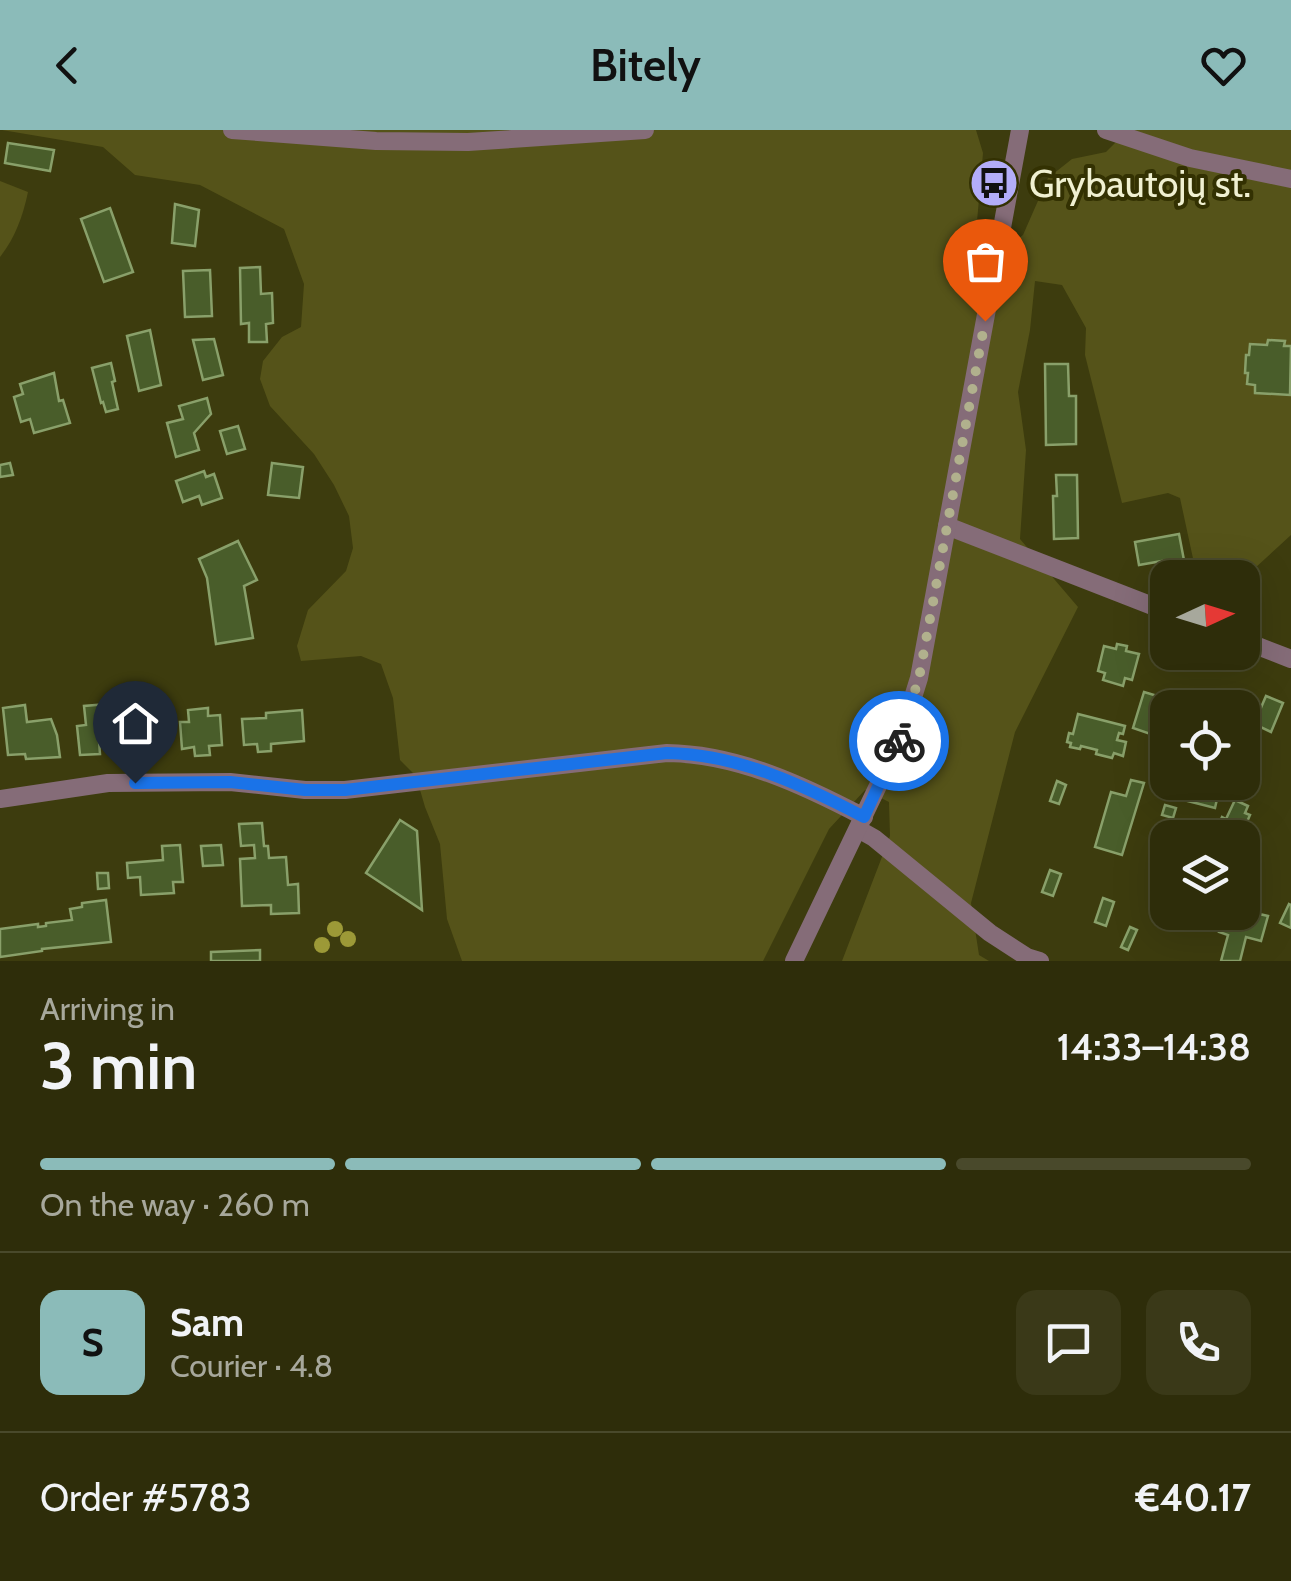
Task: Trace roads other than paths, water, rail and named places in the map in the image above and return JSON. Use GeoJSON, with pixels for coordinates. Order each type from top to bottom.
{"type":"FeatureCollection","features":[{"type":"Feature","properties":{"kind":"street"},"geometry":{"type":"LineString","coordinates":[[232,130],[376,141],[468,142],[645,130]]}},
{"type":"Feature","properties":{"kind":"street"},"geometry":{"type":"LineString","coordinates":[[794,961],[899,742],[919,678],[1020,130]]}},
{"type":"Feature","properties":{"kind":"street"},"geometry":{"type":"LineString","coordinates":[[1106,130],[1190,158],[1291,180]]}},
{"type":"Feature","properties":{"kind":"street"},"geometry":{"type":"LineString","coordinates":[[947,526],[1150,605]]}},
{"type":"Feature","properties":{"kind":"street"},"geometry":{"type":"LineString","coordinates":[[1260,647],[1291,658]]}},
{"type":"Feature","properties":{"kind":"street"},"geometry":{"type":"LineString","coordinates":[[0,799],[108,783],[230,782],[345,790],[667,753],[697,753],[737,761],[861,823],[990,933],[1040,961]]}},
{"type":"Feature","properties":{"kind":"place","name":"Grybautojų st."},"geometry":{"type":"Point","coordinates":[994,183]}}]}
